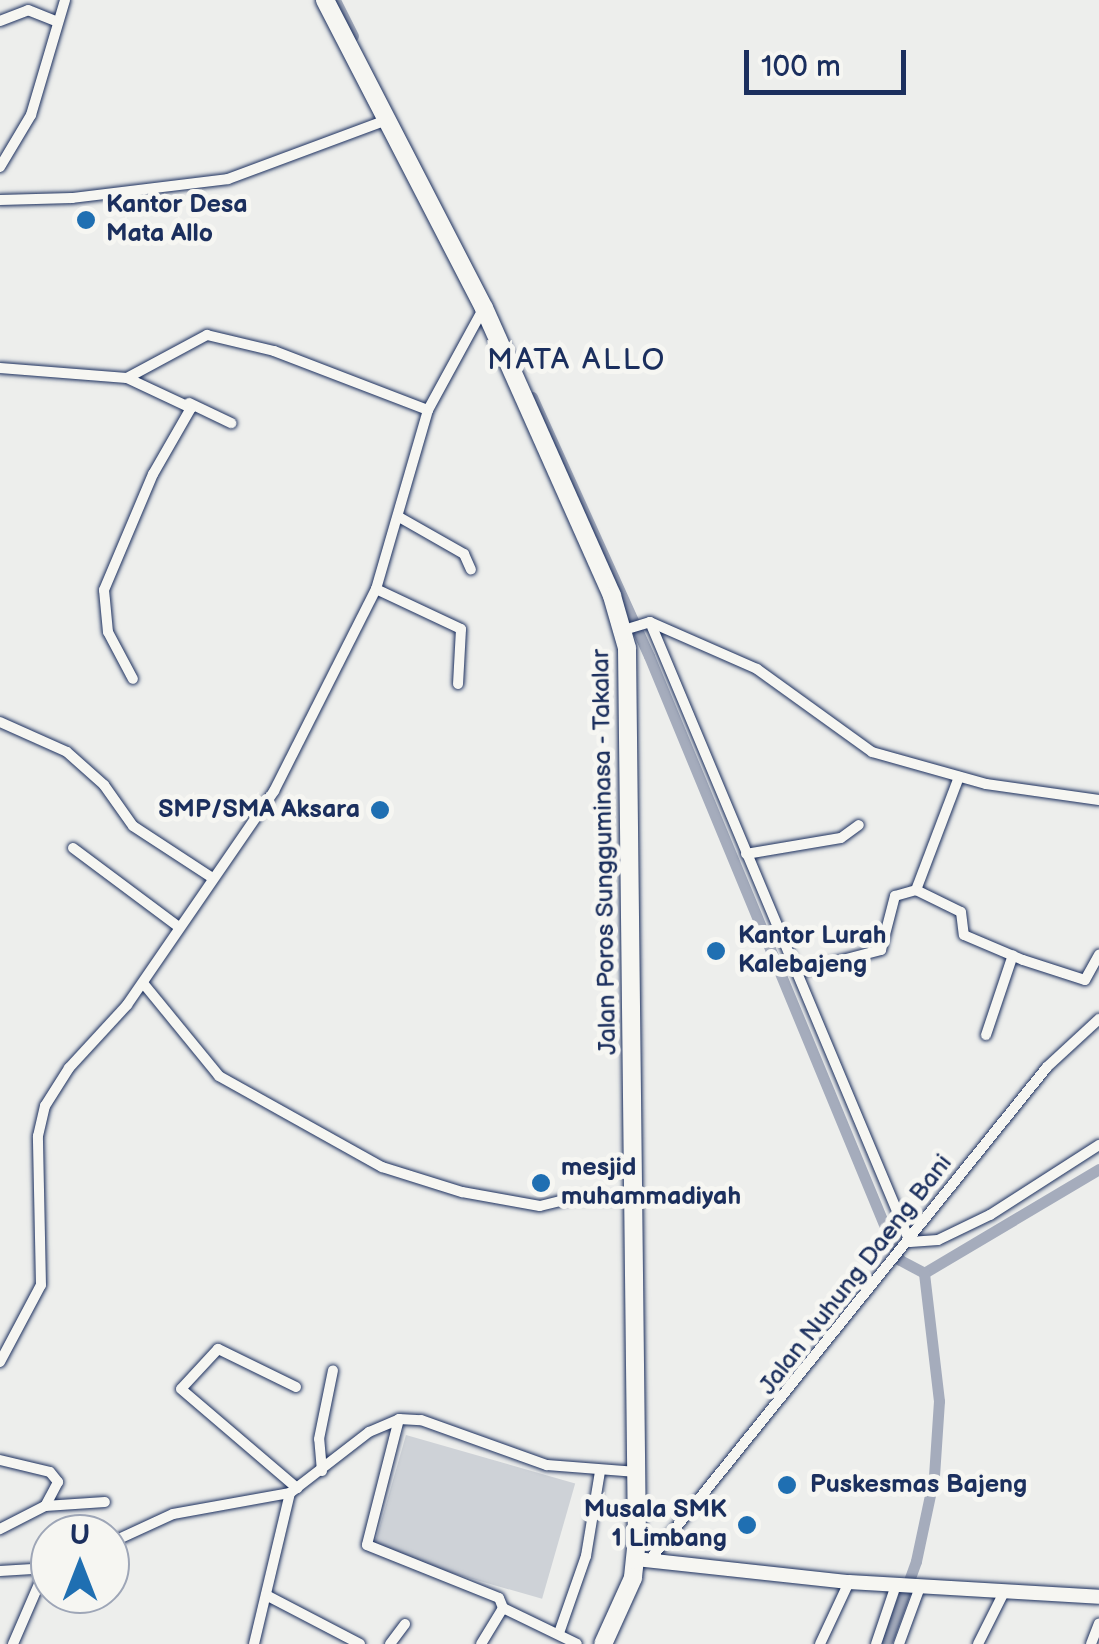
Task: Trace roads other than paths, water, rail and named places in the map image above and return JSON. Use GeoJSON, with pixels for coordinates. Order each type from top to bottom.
{"type":"FeatureCollection","features":[{"type":"Feature","properties":{"kind":"highway","name":"Jalan Poros Sungguminasa - Takalar"},"geometry":{"type":"LineString","coordinates":[[325,0],[484,308],[630,628],[634,1199],[643,1560],[603,1644]]}},
{"type":"Feature","properties":{"kind":"street"},"geometry":{"type":"LineString","coordinates":[[0,168],[30,115],[65,0]]}},
{"type":"Feature","properties":{"kind":"street"},"geometry":{"type":"LineString","coordinates":[[0,22],[28,10],[58,22]]}},
{"type":"Feature","properties":{"kind":"street"},"geometry":{"type":"LineString","coordinates":[[0,200],[107,195],[228,179],[388,120]]}},
{"type":"Feature","properties":{"kind":"street"},"geometry":{"type":"LineString","coordinates":[[0,1362],[41,1285],[38,1136],[44,1106],[143,983],[210,878],[274,791],[376,589],[428,410],[484,308]]}},
{"type":"Feature","properties":{"kind":"street"},"geometry":{"type":"LineString","coordinates":[[127,378],[207,335],[274,351],[428,410]]}},
{"type":"Feature","properties":{"kind":"street"},"geometry":{"type":"LineString","coordinates":[[0,368],[127,378],[231,423]]}},
{"type":"Feature","properties":{"kind":"street"},"geometry":{"type":"LineString","coordinates":[[133,679],[108,632],[104,590],[153,474],[190,419],[188,402]]}},
{"type":"Feature","properties":{"kind":"street"},"geometry":{"type":"LineString","coordinates":[[399,517],[464,554],[470,570]]}},
{"type":"Feature","properties":{"kind":"street"},"geometry":{"type":"LineString","coordinates":[[376,589],[461,629],[458,684]]}},
{"type":"Feature","properties":{"kind":"street"},"geometry":{"type":"LineString","coordinates":[[649,622],[908,1244],[938,1240],[990,1215],[1099,1145]]}},
{"type":"Feature","properties":{"kind":"street"},"geometry":{"type":"LineString","coordinates":[[630,628],[649,622],[769,676],[862,747],[960,777],[1099,800]]}},
{"type":"Feature","properties":{"kind":"street"},"geometry":{"type":"LineString","coordinates":[[0,722],[67,752],[104,784],[133,826],[210,878]]}},
{"type":"Feature","properties":{"kind":"street"},"geometry":{"type":"LineString","coordinates":[[916,890],[960,777]]}},
{"type":"Feature","properties":{"kind":"street"},"geometry":{"type":"LineString","coordinates":[[746,854],[842,838],[859,825]]}},
{"type":"Feature","properties":{"kind":"street"},"geometry":{"type":"LineString","coordinates":[[73,848],[179,926]]}},
{"type":"Feature","properties":{"kind":"street"},"geometry":{"type":"LineString","coordinates":[[797,972],[882,950],[896,896],[916,890],[961,912],[964,934],[1013,955],[1086,980],[1099,955]]}},
{"type":"Feature","properties":{"kind":"street"},"geometry":{"type":"LineString","coordinates":[[986,1035],[1013,955]]}},
{"type":"Feature","properties":{"kind":"street"},"geometry":{"type":"LineString","coordinates":[[143,983],[219,1076],[382,1167],[448,1188],[540,1206],[634,1199]]}},
{"type":"Feature","properties":{"kind":"street","name":"Jalan Nuhung Daeng Bani"},"geometry":{"type":"LineString","coordinates":[[643,1560],[908,1244],[1047,1067],[1099,1019]]}},
{"type":"Feature","properties":{"kind":"street"},"geometry":{"type":"LineString","coordinates":[[294,1490],[181,1389],[218,1349],[296,1387]]}},
{"type":"Feature","properties":{"kind":"street"},"geometry":{"type":"LineString","coordinates":[[322,1471],[319,1440],[334,1370]]}},
{"type":"Feature","properties":{"kind":"street"},"geometry":{"type":"LineString","coordinates":[[130,1533],[172,1514],[294,1490],[368,1432],[398,1418],[435,1424],[547,1464],[638,1472]]}},
{"type":"Feature","properties":{"kind":"street"},"geometry":{"type":"LineString","coordinates":[[398,1418],[367,1545],[499,1598],[503,1608],[577,1644]]}},
{"type":"Feature","properties":{"kind":"street"},"geometry":{"type":"LineString","coordinates":[[0,1460],[53,1474],[57,1488],[45,1506]]}},
{"type":"Feature","properties":{"kind":"street"},"geometry":{"type":"LineString","coordinates":[[559,1633],[586,1556],[600,1471]]}},
{"type":"Feature","properties":{"kind":"street"},"geometry":{"type":"LineString","coordinates":[[254,1644],[294,1490]]}},
{"type":"Feature","properties":{"kind":"street"},"geometry":{"type":"LineString","coordinates":[[0,1529],[45,1506],[105,1502]]}},
{"type":"Feature","properties":{"kind":"street"},"geometry":{"type":"LineString","coordinates":[[643,1560],[849,1582],[1099,1597]]}},
{"type":"Feature","properties":{"kind":"street"},"geometry":{"type":"LineString","coordinates":[[0,1571],[30,1570]]}},
{"type":"Feature","properties":{"kind":"street"},"geometry":{"type":"LineString","coordinates":[[820,1644],[849,1582]]}},
{"type":"Feature","properties":{"kind":"street"},"geometry":{"type":"LineString","coordinates":[[876,1644],[908,1586]]}},
{"type":"Feature","properties":{"kind":"street"},"geometry":{"type":"LineString","coordinates":[[899,1644],[908,1586]]}},
{"type":"Feature","properties":{"kind":"street"},"geometry":{"type":"LineString","coordinates":[[978,1644],[1004,1592]]}},
{"type":"Feature","properties":{"kind":"street"},"geometry":{"type":"LineString","coordinates":[[266,1595],[360,1644]]}},
{"type":"Feature","properties":{"kind":"street"},"geometry":{"type":"LineString","coordinates":[[14,1644],[30,1608]]}},
{"type":"Feature","properties":{"kind":"street"},"geometry":{"type":"LineString","coordinates":[[481,1644],[503,1608]]}},
{"type":"Feature","properties":{"kind":"street"},"geometry":{"type":"LineString","coordinates":[[1091,1644],[1099,1623]]}},
{"type":"Feature","properties":{"kind":"street"},"geometry":{"type":"LineString","coordinates":[[390,1644],[405,1624]]}},
{"type":"Feature","properties":{"kind":"waterway"},"geometry":{"type":"LineString","coordinates":[[335,0],[353,36]]}},
{"type":"Feature","properties":{"kind":"waterway"},"geometry":{"type":"LineString","coordinates":[[532,397],[649,656],[890,1239],[900,1260],[924,1273]]}},
{"type":"Feature","properties":{"kind":"waterway"},"geometry":{"type":"LineString","coordinates":[[924,1273],[1099,1169]]}},
{"type":"Feature","properties":{"kind":"waterway"},"geometry":{"type":"LineString","coordinates":[[886,1644],[916,1561],[934,1476],[939,1401],[924,1273]]}},
{"type":"Feature","properties":{"kind":"place","name":"Kantor Desa Mata Allo"},"geometry":{"type":"Point","coordinates":[86,220]}},
{"type":"Feature","properties":{"kind":"place","name":"SMP/SMA Aksara"},"geometry":{"type":"Point","coordinates":[380,810]}},
{"type":"Feature","properties":{"kind":"place","name":"Kantor Lurah Kalebajeng"},"geometry":{"type":"Point","coordinates":[716,951]}},
{"type":"Feature","properties":{"kind":"place","name":"mesjid muhammadiyah"},"geometry":{"type":"Point","coordinates":[541,1183]}},
{"type":"Feature","properties":{"kind":"place","name":"Puskesmas Bajeng"},"geometry":{"type":"Point","coordinates":[787,1485]}},
{"type":"Feature","properties":{"kind":"place","name":"Musala SMK 1 Limbang"},"geometry":{"type":"Point","coordinates":[747,1525]}},
{"type":"Feature","properties":{"kind":"district","name":"MATA ALLO"},"geometry":{"type":"Point","coordinates":[577,360]}}]}
